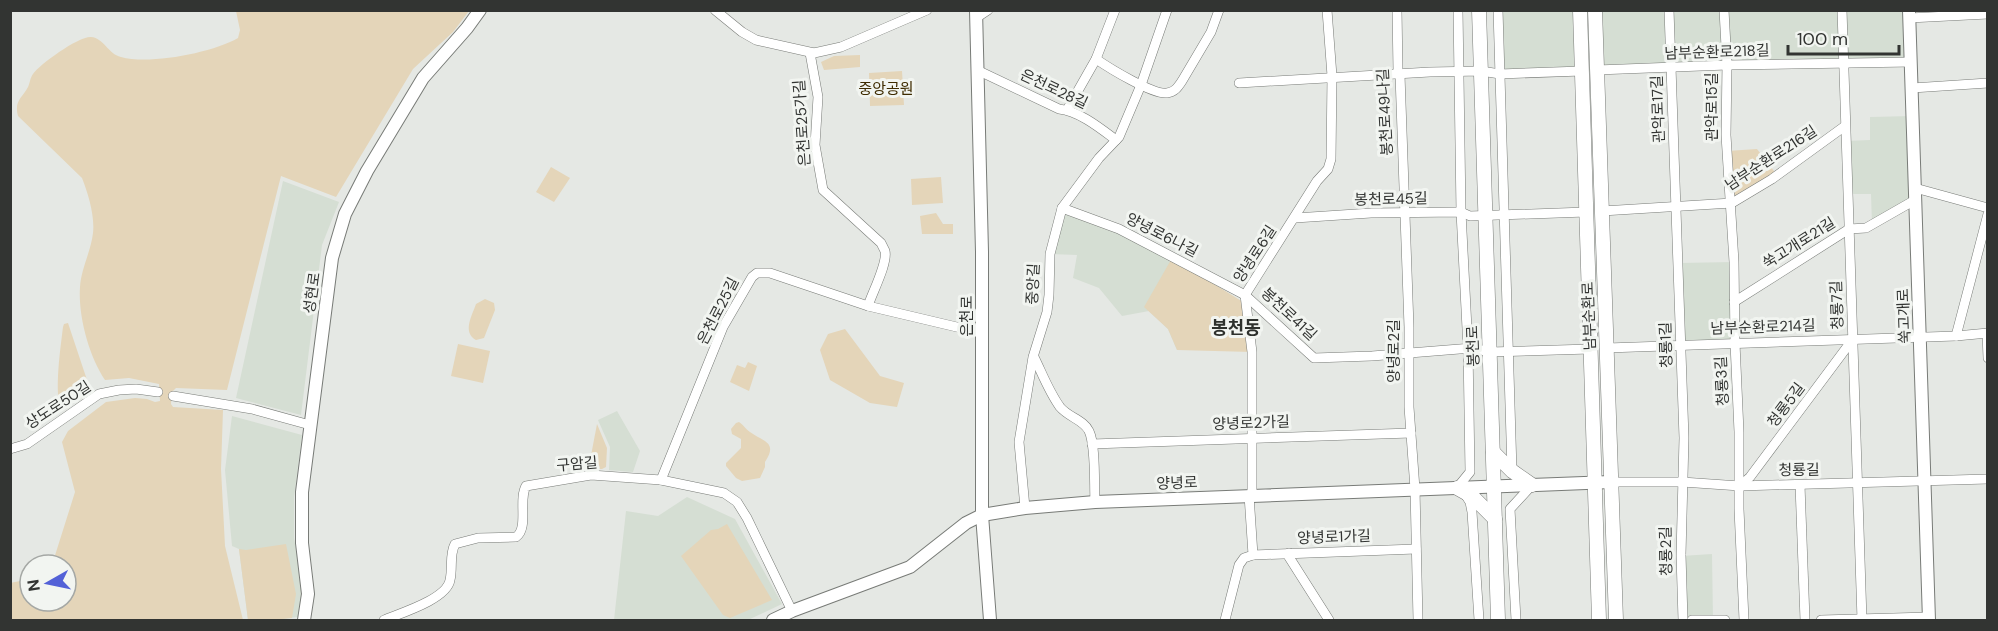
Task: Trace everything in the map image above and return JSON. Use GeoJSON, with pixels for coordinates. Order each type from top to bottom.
{"type":"FeatureCollection","features":[{"type":"Feature","properties":{"kind":"main road","name":"성현로"},"geometry":{"type":"LineString","coordinates":[[304,621],[308,594],[302,543],[302,492],[332,258],[345,214],[367,171],[423,78],[480,10]]}},
{"type":"Feature","properties":{"kind":"main road","name":"봉천로"},"geometry":{"type":"LineString","coordinates":[[1479,10],[1498,621]]}},
{"type":"Feature","properties":{"kind":"main road","name":"남부순환로"},"geometry":{"type":"LineString","coordinates":[[1580,10],[1599,621]]}},
{"type":"Feature","properties":{"kind":"main road","name":"남부순환로"},"geometry":{"type":"LineString","coordinates":[[1595,10],[1616,621]]}},
{"type":"Feature","properties":{"kind":"main road","name":"은천로"},"geometry":{"type":"LineString","coordinates":[[976,14],[982,252],[982,515],[990,621]]}},
{"type":"Feature","properties":{"kind":"main road","name":"쑥고개로"},"geometry":{"type":"LineString","coordinates":[[1909,14],[1929,619]]}},
{"type":"Feature","properties":{"kind":"main road"},"geometry":{"type":"LineString","coordinates":[[1590,343],[1598,345],[1607,342]]}},
{"type":"Feature","properties":{"kind":"main road"},"geometry":{"type":"LineString","coordinates":[[1591,386],[1595,379],[1600,378],[1607,381],[1609,387]]}},
{"type":"Feature","properties":{"kind":"main road"},"geometry":{"type":"LineString","coordinates":[[1493,452],[1512,471],[1532,485]]}},
{"type":"Feature","properties":{"kind":"main road","name":"양녕로"},"geometry":{"type":"LineString","coordinates":[[773,621],[792,611],[910,567],[966,523],[982,515],[1024,508],[1095,502],[1250,495],[1414,489],[1461,490],[1611,483]]}},
{"type":"Feature","properties":{"kind":"main road"},"geometry":{"type":"LineString","coordinates":[[1461,490],[1473,497],[1495,519]]}},
{"type":"Feature","properties":{"kind":"street"},"geometry":{"type":"LineString","coordinates":[[715,10],[742,32],[756,40],[810,53],[841,47],[927,10]]}},
{"type":"Feature","properties":{"kind":"street"},"geometry":{"type":"LineString","coordinates":[[976,14],[988,10]]}},
{"type":"Feature","properties":{"kind":"street"},"geometry":{"type":"LineString","coordinates":[[1067,110],[1096,59],[1114,10]]}},
{"type":"Feature","properties":{"kind":"street","name":"중앙길"},"geometry":{"type":"LineString","coordinates":[[1024,508],[1019,442],[1033,357],[1047,312],[1050,254],[1062,208],[1099,158],[1116,140],[1142,85],[1167,10]]}},
{"type":"Feature","properties":{"kind":"street"},"geometry":{"type":"LineString","coordinates":[[1096,59],[1142,85],[1165,93],[1170,92],[1178,87],[1211,32],[1219,10]]}},
{"type":"Feature","properties":{"kind":"street","name":"양녕로6길"},"geometry":{"type":"LineString","coordinates":[[1253,555],[1250,495],[1252,352],[1245,295],[1317,182],[1328,169],[1331,159],[1332,76],[1327,10]]}},
{"type":"Feature","properties":{"kind":"street","name":"봉천로49나길"},"geometry":{"type":"LineString","coordinates":[[1397,10],[1404,213]]}},
{"type":"Feature","properties":{"kind":"street","name":"봉천로"},"geometry":{"type":"LineString","coordinates":[[1458,10],[1461,212],[1468,348],[1470,472],[1461,490]]}},
{"type":"Feature","properties":{"kind":"street"},"geometry":{"type":"LineString","coordinates":[[1498,10],[1512,471]]}},
{"type":"Feature","properties":{"kind":"street","name":"관악로17길"},"geometry":{"type":"LineString","coordinates":[[1669,10],[1677,207]]}},
{"type":"Feature","properties":{"kind":"street","name":"관악로15길"},"geometry":{"type":"LineString","coordinates":[[1724,10],[1727,65],[1726,135],[1732,204]]}},
{"type":"Feature","properties":{"kind":"street","name":"청룡7길"},"geometry":{"type":"LineString","coordinates":[[1842,10],[1862,620]]}},
{"type":"Feature","properties":{"kind":"street"},"geometry":{"type":"LineString","coordinates":[[1909,14],[1988,14]]}},
{"type":"Feature","properties":{"kind":"street","name":"은천로25가길"},"geometry":{"type":"LineString","coordinates":[[810,53],[818,97],[815,145],[823,190],[881,243],[885,251],[885,265],[868,306]]}},
{"type":"Feature","properties":{"kind":"street","name":"남부순환로218길"},"geometry":{"type":"LineString","coordinates":[[1597,70],[1911,62]]}},
{"type":"Feature","properties":{"kind":"street","name":"은천로28길"},"geometry":{"type":"LineString","coordinates":[[977,70],[1059,109],[1067,110],[1116,140]]}},
{"type":"Feature","properties":{"kind":"street"},"geometry":{"type":"LineString","coordinates":[[1239,83],[1332,76],[1481,71],[1500,74],[1582,71]]}},
{"type":"Feature","properties":{"kind":"street"},"geometry":{"type":"LineString","coordinates":[[1911,88],[1988,83]]}},
{"type":"Feature","properties":{"kind":"street","name":"남부순환로216길"},"geometry":{"type":"LineString","coordinates":[[1602,211],[1732,204],[1772,179],[1845,126]]}},
{"type":"Feature","properties":{"kind":"street"},"geometry":{"type":"LineString","coordinates":[[1915,194],[1988,208]]}},
{"type":"Feature","properties":{"kind":"street","name":"쑥고개로21길"},"geometry":{"type":"LineString","coordinates":[[1734,302],[1849,229],[1866,228],[1915,194]]}},
{"type":"Feature","properties":{"kind":"street","name":"청룡3길"},"geometry":{"type":"LineString","coordinates":[[1732,204],[1744,621]]}},
{"type":"Feature","properties":{"kind":"street","name":"청룡1길"},"geometry":{"type":"LineString","coordinates":[[1677,207],[1684,438],[1682,482]]}},
{"type":"Feature","properties":{"kind":"street","name":"양녕로6나길"},"geometry":{"type":"LineString","coordinates":[[1062,208],[1119,230],[1245,295]]}},
{"type":"Feature","properties":{"kind":"street","name":"봉천로45길"},"geometry":{"type":"LineString","coordinates":[[1295,218],[1371,213],[1461,212],[1470,216],[1486,215]]}},
{"type":"Feature","properties":{"kind":"street"},"geometry":{"type":"LineString","coordinates":[[1486,215],[1586,212]]}},
{"type":"Feature","properties":{"kind":"street","name":"양녕로2길"},"geometry":{"type":"LineString","coordinates":[[1404,213],[1418,621]]}},
{"type":"Feature","properties":{"kind":"street"},"geometry":{"type":"LineString","coordinates":[[1956,336],[1988,214]]}},
{"type":"Feature","properties":{"kind":"street","name":"은천로25길"},"geometry":{"type":"LineString","coordinates":[[661,480],[723,327],[752,277],[758,273],[767,273],[868,306],[982,333]]}},
{"type":"Feature","properties":{"kind":"street","name":"봉천로41길"},"geometry":{"type":"LineString","coordinates":[[1245,295],[1314,358],[1468,348],[1490,352]]}},
{"type":"Feature","properties":{"kind":"street"},"geometry":{"type":"LineString","coordinates":[[1987,333],[1988,358]]}},
{"type":"Feature","properties":{"kind":"street","name":"남부순환로214길"},"geometry":{"type":"LineString","coordinates":[[1607,342],[1681,346],[1987,333]]}},
{"type":"Feature","properties":{"kind":"street","name":"청룡5길"},"geometry":{"type":"LineString","coordinates":[[1740,486],[1750,477],[1853,339]]}},
{"type":"Feature","properties":{"kind":"street","name":"남부순환로"},"geometry":{"type":"LineString","coordinates":[[1490,352],[1590,343]]}},
{"type":"Feature","properties":{"kind":"street"},"geometry":{"type":"LineString","coordinates":[[1033,357],[1059,405],[1066,413],[1085,425],[1089,432],[1092,444],[1095,502]]}},
{"type":"Feature","properties":{"kind":"street","name":"상도로50길"},"geometry":{"type":"LineString","coordinates":[[10,449],[27,444],[99,394],[136,389],[158,392]]}},
{"type":"Feature","properties":{"kind":"street"},"geometry":{"type":"LineString","coordinates":[[173,396],[252,409],[309,425]]}},
{"type":"Feature","properties":{"kind":"street","name":"양녕로2가길"},"geometry":{"type":"LineString","coordinates":[[1092,444],[1411,433]]}},
{"type":"Feature","properties":{"kind":"street","name":"구암길"},"geometry":{"type":"LineString","coordinates":[[384,621],[446,591],[450,580],[452,550],[455,544],[478,538],[516,537],[520,534],[522,498],[526,486],[591,475],[661,480],[717,490],[734,499],[747,518],[792,611]]}},
{"type":"Feature","properties":{"kind":"street","name":"청룡길"},"geometry":{"type":"LineString","coordinates":[[1611,483],[1682,482],[1740,486],[1988,479]]}},
{"type":"Feature","properties":{"kind":"street","name":"청룡2길"},"geometry":{"type":"LineString","coordinates":[[1682,482],[1683,621]]}},
{"type":"Feature","properties":{"kind":"street"},"geometry":{"type":"LineString","coordinates":[[1516,620],[1510,509],[1532,485]]}},
{"type":"Feature","properties":{"kind":"street"},"geometry":{"type":"LineString","coordinates":[[1800,485],[1805,621]]}},
{"type":"Feature","properties":{"kind":"street"},"geometry":{"type":"LineString","coordinates":[[1461,490],[1470,502],[1472,512],[1479,621]]}},
{"type":"Feature","properties":{"kind":"street","name":"양녕로1가길"},"geometry":{"type":"LineString","coordinates":[[1253,555],[1416,549]]}},
{"type":"Feature","properties":{"kind":"street"},"geometry":{"type":"LineString","coordinates":[[1289,553],[1289,557],[1329,621]]}},
{"type":"Feature","properties":{"kind":"street"},"geometry":{"type":"LineString","coordinates":[[1225,621],[1239,565],[1244,558],[1253,555]]}},
{"type":"Feature","properties":{"kind":"street"},"geometry":{"type":"LineString","coordinates":[[1821,621],[1929,619]]}},
{"type":"Feature","properties":{"kind":"street"},"geometry":{"type":"LineString","coordinates":[[1692,621],[1725,621]]}},
{"type":"Feature","properties":{"kind":"shaded area"},"geometry":{"type":"Polygon","coordinates":[[[1498,11],[1909,11],[1911,62],[1500,74],[1498,11]]]}},
{"type":"Feature","properties":{"kind":"shaded area"},"geometry":{"type":"Polygon","coordinates":[[[1912,116],[1915,200],[1872,225],[1871,194],[1848,194],[1846,141],[1870,140],[1870,117],[1912,116]]]}},
{"type":"Feature","properties":{"kind":"shaded area"},"geometry":{"type":"Polygon","coordinates":[[[283,181],[339,202],[322,245],[301,415],[236,398],[283,181]]]}},
{"type":"Feature","properties":{"kind":"shaded area"},"geometry":{"type":"Polygon","coordinates":[[[1062,208],[1119,229],[1172,258],[1177,350],[1168,329],[1149,311],[1122,316],[1099,288],[1073,278],[1077,255],[1050,254],[1062,208]]]}},
{"type":"Feature","properties":{"kind":"shaded area"},"geometry":{"type":"Polygon","coordinates":[[[1734,262],[1735,343],[1681,346],[1678,263],[1734,262]]]}},
{"type":"Feature","properties":{"kind":"shaded area"},"geometry":{"type":"Polygon","coordinates":[[[617,411],[640,451],[633,472],[609,470],[610,447],[598,420],[617,411]]]}},
{"type":"Feature","properties":{"kind":"shaded area"},"geometry":{"type":"Polygon","coordinates":[[[232,416],[302,435],[294,497],[294,538],[304,594],[298,617],[248,620],[239,549],[232,546],[225,470],[232,416]]]}},
{"type":"Feature","properties":{"kind":"shaded area"},"geometry":{"type":"Polygon","coordinates":[[[687,497],[735,519],[782,604],[748,620],[614,620],[626,511],[658,516],[687,497]]]}},
{"type":"Feature","properties":{"kind":"shaded area"},"geometry":{"type":"Polygon","coordinates":[[[1712,554],[1713,620],[1684,620],[1681,556],[1712,554]]]}},
{"type":"Feature","properties":{"kind":"green space"},"geometry":{"type":"Polygon","coordinates":[[[236,11],[469,11],[453,32],[413,69],[336,197],[281,176],[227,390],[176,388],[172,392],[173,407],[223,410],[221,469],[225,546],[243,620],[11,620],[10,583],[18,581],[18,613],[78,613],[78,553],[56,553],[75,492],[62,442],[68,431],[106,402],[135,398],[160,401],[159,384],[129,378],[105,380],[99,370],[86,335],[80,298],[81,280],[93,233],[92,212],[87,191],[82,178],[18,116],[19,100],[37,69],[60,51],[85,38],[91,37],[99,40],[121,57],[147,60],[197,53],[213,48],[238,38],[240,30],[236,11]]]}},
{"type":"Feature","properties":{"kind":"green space"},"geometry":{"type":"Polygon","coordinates":[[[860,55],[860,67],[824,70],[821,62],[834,56],[860,55]]]}},
{"type":"Feature","properties":{"kind":"green space","name":"중앙공원"},"geometry":{"type":"Polygon","coordinates":[[[902,71],[904,105],[870,106],[869,73],[902,71]]]}},
{"type":"Feature","properties":{"kind":"green space"},"geometry":{"type":"Polygon","coordinates":[[[1757,149],[1777,175],[1732,203],[1727,151],[1757,149]]]}},
{"type":"Feature","properties":{"kind":"green space"},"geometry":{"type":"Polygon","coordinates":[[[551,167],[570,178],[554,202],[536,192],[551,167]]]}},
{"type":"Feature","properties":{"kind":"green space"},"geometry":{"type":"Polygon","coordinates":[[[941,177],[943,203],[912,205],[911,179],[941,177]]]}},
{"type":"Feature","properties":{"kind":"green space"},"geometry":{"type":"Polygon","coordinates":[[[936,213],[943,224],[953,224],[953,234],[922,234],[920,216],[936,213]]]}},
{"type":"Feature","properties":{"kind":"green space"},"geometry":{"type":"Polygon","coordinates":[[[1172,258],[1243,302],[1252,352],[1177,350],[1168,329],[1144,307],[1172,258]]]}},
{"type":"Feature","properties":{"kind":"green space"},"geometry":{"type":"Polygon","coordinates":[[[485,299],[494,303],[495,310],[484,338],[476,340],[470,333],[469,324],[476,304],[485,299]]]}},
{"type":"Feature","properties":{"kind":"green space"},"geometry":{"type":"Polygon","coordinates":[[[68,323],[90,389],[87,394],[62,409],[58,394],[58,370],[63,327],[68,323]]]}},
{"type":"Feature","properties":{"kind":"green space"},"geometry":{"type":"Polygon","coordinates":[[[845,329],[880,376],[904,383],[897,407],[870,403],[830,380],[820,350],[828,334],[845,329]]]}},
{"type":"Feature","properties":{"kind":"green space"},"geometry":{"type":"Polygon","coordinates":[[[458,344],[490,351],[483,383],[451,376],[458,344]]]}},
{"type":"Feature","properties":{"kind":"green space"},"geometry":{"type":"Polygon","coordinates":[[[748,362],[757,366],[749,391],[730,382],[737,365],[745,368],[748,362]]]}},
{"type":"Feature","properties":{"kind":"green space"},"geometry":{"type":"Polygon","coordinates":[[[739,422],[770,446],[760,478],[742,481],[736,478],[726,466],[726,463],[741,448],[741,439],[732,434],[731,429],[739,422]]]}},
{"type":"Feature","properties":{"kind":"green space"},"geometry":{"type":"Polygon","coordinates":[[[597,424],[607,448],[606,467],[590,469],[589,466],[597,424]]]}},
{"type":"Feature","properties":{"kind":"green space"},"geometry":{"type":"Polygon","coordinates":[[[727,524],[772,600],[730,618],[723,615],[681,556],[711,530],[727,524]]]}},
{"type":"Feature","properties":{"kind":"green space"},"geometry":{"type":"Polygon","coordinates":[[[286,544],[296,594],[292,618],[248,620],[239,549],[286,544]]]}},
{"type":"Feature","properties":{"kind":"district","name":"봉천동"},"geometry":{"type":"Point","coordinates":[1236,328]}}]}
